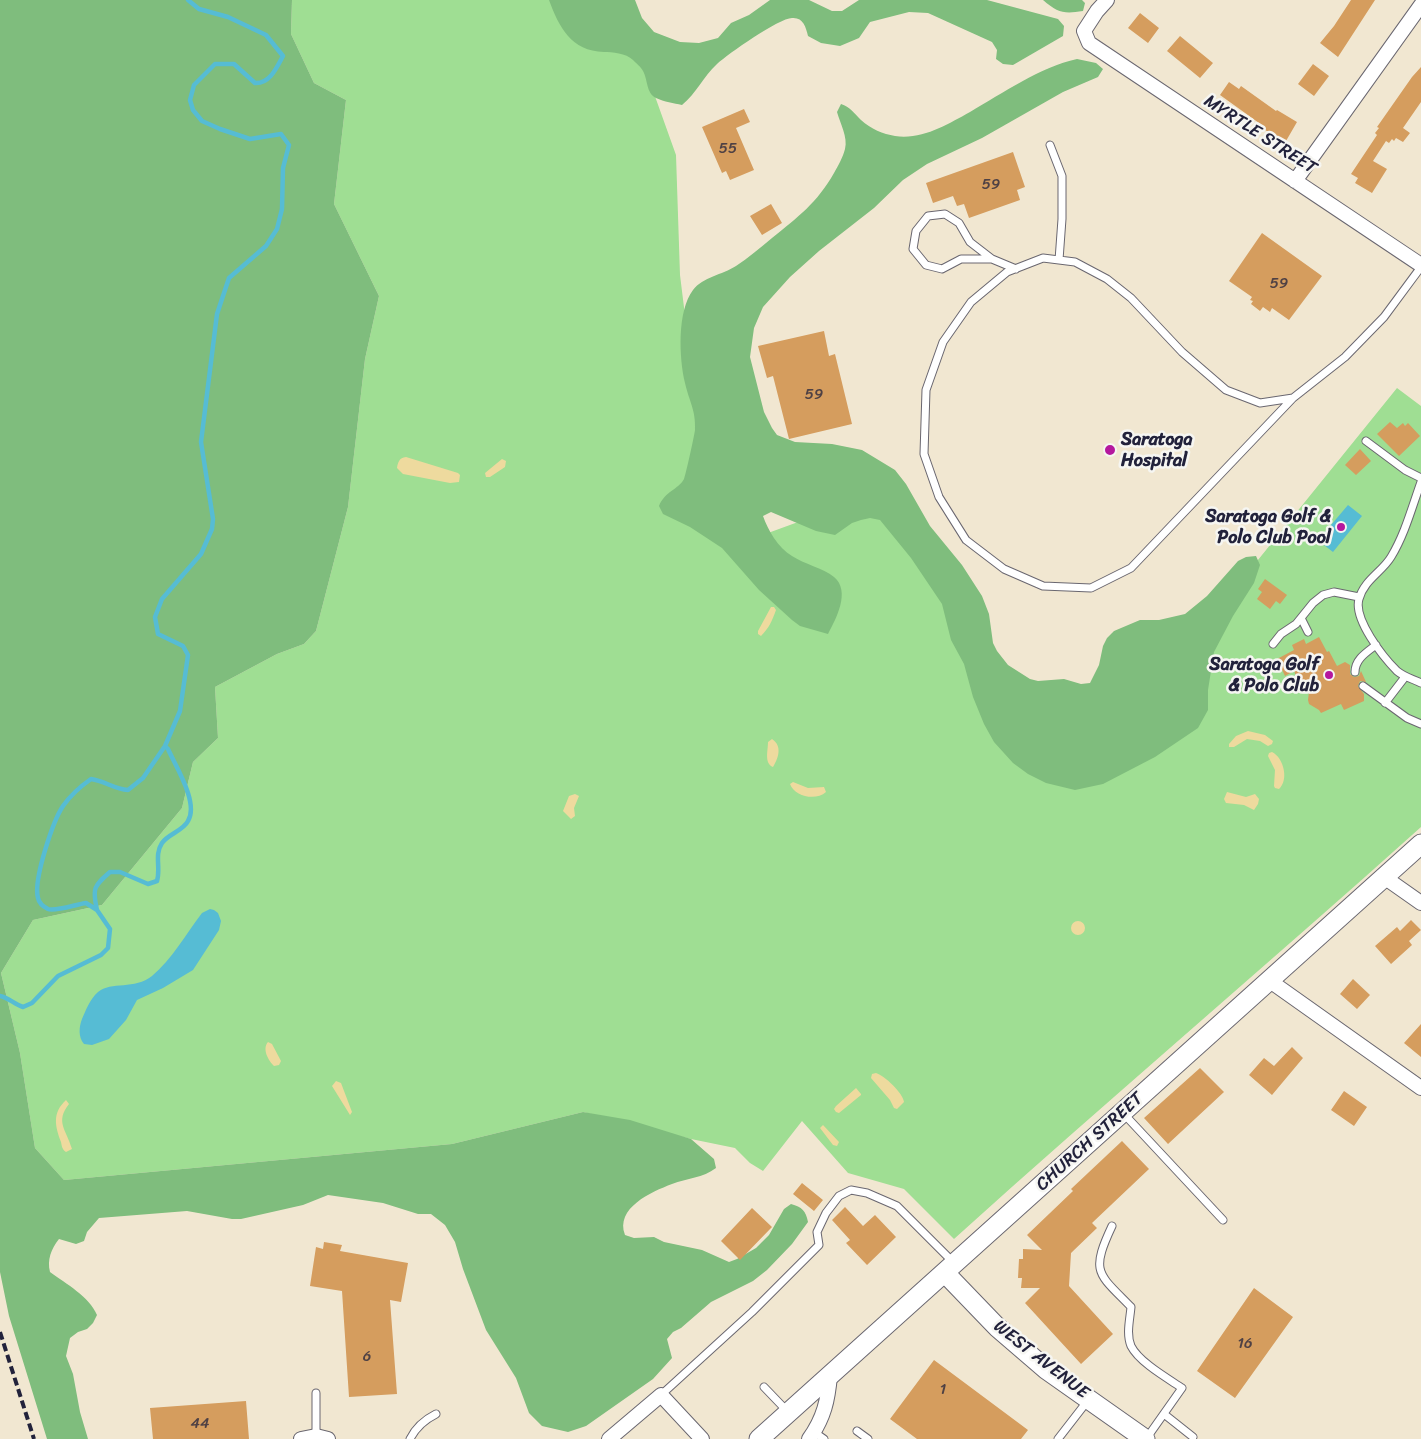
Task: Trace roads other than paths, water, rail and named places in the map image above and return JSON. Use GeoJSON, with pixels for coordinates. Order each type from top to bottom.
{"type":"FeatureCollection","features":[{"type":"Feature","properties":{"kind":"main road","name":"CHURCH STREET"},"geometry":{"type":"LineString","coordinates":[[759,1439],[1421,844]]}},
{"type":"Feature","properties":{"kind":"main road","name":"WEST AVENUE"},"geometry":{"type":"LineString","coordinates":[[949,1268],[997,1328],[1047,1370],[1145,1439]]}},
{"type":"Feature","properties":{"kind":"street","name":"MYRTLE STREET"},"geometry":{"type":"LineString","coordinates":[[1107,0],[1097,10],[1084,31],[1089,43],[1421,266]]}},
{"type":"Feature","properties":{"kind":"street"},"geometry":{"type":"LineString","coordinates":[[1295,181],[1421,6]]}},
{"type":"Feature","properties":{"kind":"street"},"geometry":{"type":"LineString","coordinates":[[1384,878],[1421,902]]}},
{"type":"Feature","properties":{"kind":"street"},"geometry":{"type":"LineString","coordinates":[[1270,980],[1421,1088]]}},
{"type":"Feature","properties":{"kind":"street"},"geometry":{"type":"LineString","coordinates":[[815,1436],[827,1402],[830,1375]]}},
{"type":"Feature","properties":{"kind":"street"},"geometry":{"type":"LineString","coordinates":[[609,1439],[661,1395],[702,1439]]}},
{"type":"Feature","properties":{"kind":"street"},"geometry":{"type":"LineString","coordinates":[[302,1439],[322,1437]]}},
{"type":"Feature","properties":{"kind":"lane"},"geometry":{"type":"LineString","coordinates":[[1050,145],[1062,176],[1062,219],[1059,260]]}},
{"type":"Feature","properties":{"kind":"lane"},"geometry":{"type":"LineString","coordinates":[[992,259],[960,259],[942,269],[926,265],[913,249],[916,231],[928,216],[945,214],[959,223],[970,242],[992,259],[1016,269]]}},
{"type":"Feature","properties":{"kind":"lane"},"geometry":{"type":"LineString","coordinates":[[1292,398],[1260,403],[1226,390],[1182,352],[1131,298],[1107,279],[1075,262],[1043,258],[1007,272],[970,302],[943,342],[926,390],[924,454],[939,497],[966,540],[1004,570],[1043,586],[1091,588],[1131,568],[1292,398],[1345,357],[1384,317],[1421,266]]}},
{"type":"Feature","properties":{"kind":"lane"},"geometry":{"type":"LineString","coordinates":[[1366,441],[1405,470],[1421,478]]}},
{"type":"Feature","properties":{"kind":"lane"},"geometry":{"type":"LineString","coordinates":[[1421,482],[1401,538],[1390,559],[1363,588],[1359,597],[1358,608],[1360,619],[1376,645],[1405,677],[1421,683]]}},
{"type":"Feature","properties":{"kind":"lane"},"geometry":{"type":"LineString","coordinates":[[1273,644],[1280,634],[1296,624],[1323,595],[1334,592],[1359,597]]}},
{"type":"Feature","properties":{"kind":"lane"},"geometry":{"type":"LineString","coordinates":[[1301,618],[1308,632]]}},
{"type":"Feature","properties":{"kind":"lane"},"geometry":{"type":"LineString","coordinates":[[1356,672],[1355,666],[1360,658],[1376,645]]}},
{"type":"Feature","properties":{"kind":"lane"},"geometry":{"type":"LineString","coordinates":[[1385,703],[1405,677]]}},
{"type":"Feature","properties":{"kind":"lane"},"geometry":{"type":"LineString","coordinates":[[1363,686],[1407,718],[1421,724]]}},
{"type":"Feature","properties":{"kind":"lane"},"geometry":{"type":"LineString","coordinates":[[1122,1113],[1223,1220]]}},
{"type":"Feature","properties":{"kind":"lane"},"geometry":{"type":"LineString","coordinates":[[661,1395],[752,1312],[819,1245],[817,1232],[826,1213],[839,1196],[851,1190],[867,1193],[897,1206],[949,1268]]}},
{"type":"Feature","properties":{"kind":"lane"},"geometry":{"type":"LineString","coordinates":[[1112,1226],[1099,1260],[1100,1271],[1105,1279],[1132,1307],[1129,1336],[1131,1346],[1156,1370],[1182,1388],[1145,1439]]}},
{"type":"Feature","properties":{"kind":"lane"},"geometry":{"type":"LineString","coordinates":[[764,1387],[789,1412]]}},
{"type":"Feature","properties":{"kind":"lane"},"geometry":{"type":"LineString","coordinates":[[316,1393],[322,1437]]}},
{"type":"Feature","properties":{"kind":"lane"},"geometry":{"type":"LineString","coordinates":[[1058,1439],[1089,1399]]}},
{"type":"Feature","properties":{"kind":"lane"},"geometry":{"type":"LineString","coordinates":[[410,1439],[415,1429],[436,1414]]}},
{"type":"Feature","properties":{"kind":"lane"},"geometry":{"type":"LineString","coordinates":[[1164,1414],[1194,1436]]}},
{"type":"Feature","properties":{"kind":"lane"},"geometry":{"type":"LineString","coordinates":[[858,1431],[868,1439]]}},
{"type":"Feature","properties":{"kind":"water","name":"Saratoga Golf & Polo Club Pool"},"geometry":{"type":"Polygon","coordinates":[[[1348,505],[1362,516],[1333,552],[1320,542],[1320,538],[1348,505]]]}},
{"type":"Feature","properties":{"kind":"water"},"geometry":{"type":"Polygon","coordinates":[[[210,909],[218,913],[221,921],[219,930],[193,970],[163,988],[137,1000],[126,1020],[109,1039],[92,1045],[84,1044],[80,1035],[80,1025],[90,1001],[95,995],[103,989],[138,983],[152,976],[172,954],[202,913],[210,909]]]}},
{"type":"Feature","properties":{"kind":"waterway"},"geometry":{"type":"LineString","coordinates":[[0,996],[23,1007],[32,1003],[58,976],[101,955],[108,948],[110,929],[97,910],[86,903],[51,910],[41,903],[38,898],[37,889],[41,865],[54,824],[63,806],[69,799],[91,779],[128,790],[143,778],[165,746],[180,711],[188,655],[183,646],[158,634],[155,617],[162,599],[201,554],[212,529],[213,519],[201,442],[217,314],[229,278],[266,246],[277,229],[282,209],[283,168],[289,145],[281,134],[250,139],[220,129],[202,121],[193,110],[190,100],[194,85],[215,64],[234,64],[255,83],[260,83],[269,78],[283,56],[266,35],[228,17],[199,9],[188,0]]}},
{"type":"Feature","properties":{"kind":"waterway"},"geometry":{"type":"LineString","coordinates":[[97,910],[96,888],[110,872],[120,872],[148,884],[157,881],[158,852],[162,843],[188,821],[191,813],[189,795],[181,775],[165,746]]}},
{"type":"Feature","properties":{"kind":"railway"},"geometry":{"type":"LineString","coordinates":[[0,1332],[34,1439]]}},
{"type":"Feature","properties":{"kind":"place","name":"Saratoga Hospital"},"geometry":{"type":"Point","coordinates":[1110,450]}},
{"type":"Feature","properties":{"kind":"place","name":"Saratoga Golf & Polo Club Pool"},"geometry":{"type":"Point","coordinates":[1341,527]}},
{"type":"Feature","properties":{"kind":"place","name":"Saratoga Golf & Polo Club"},"geometry":{"type":"Point","coordinates":[1329,675]}}]}
